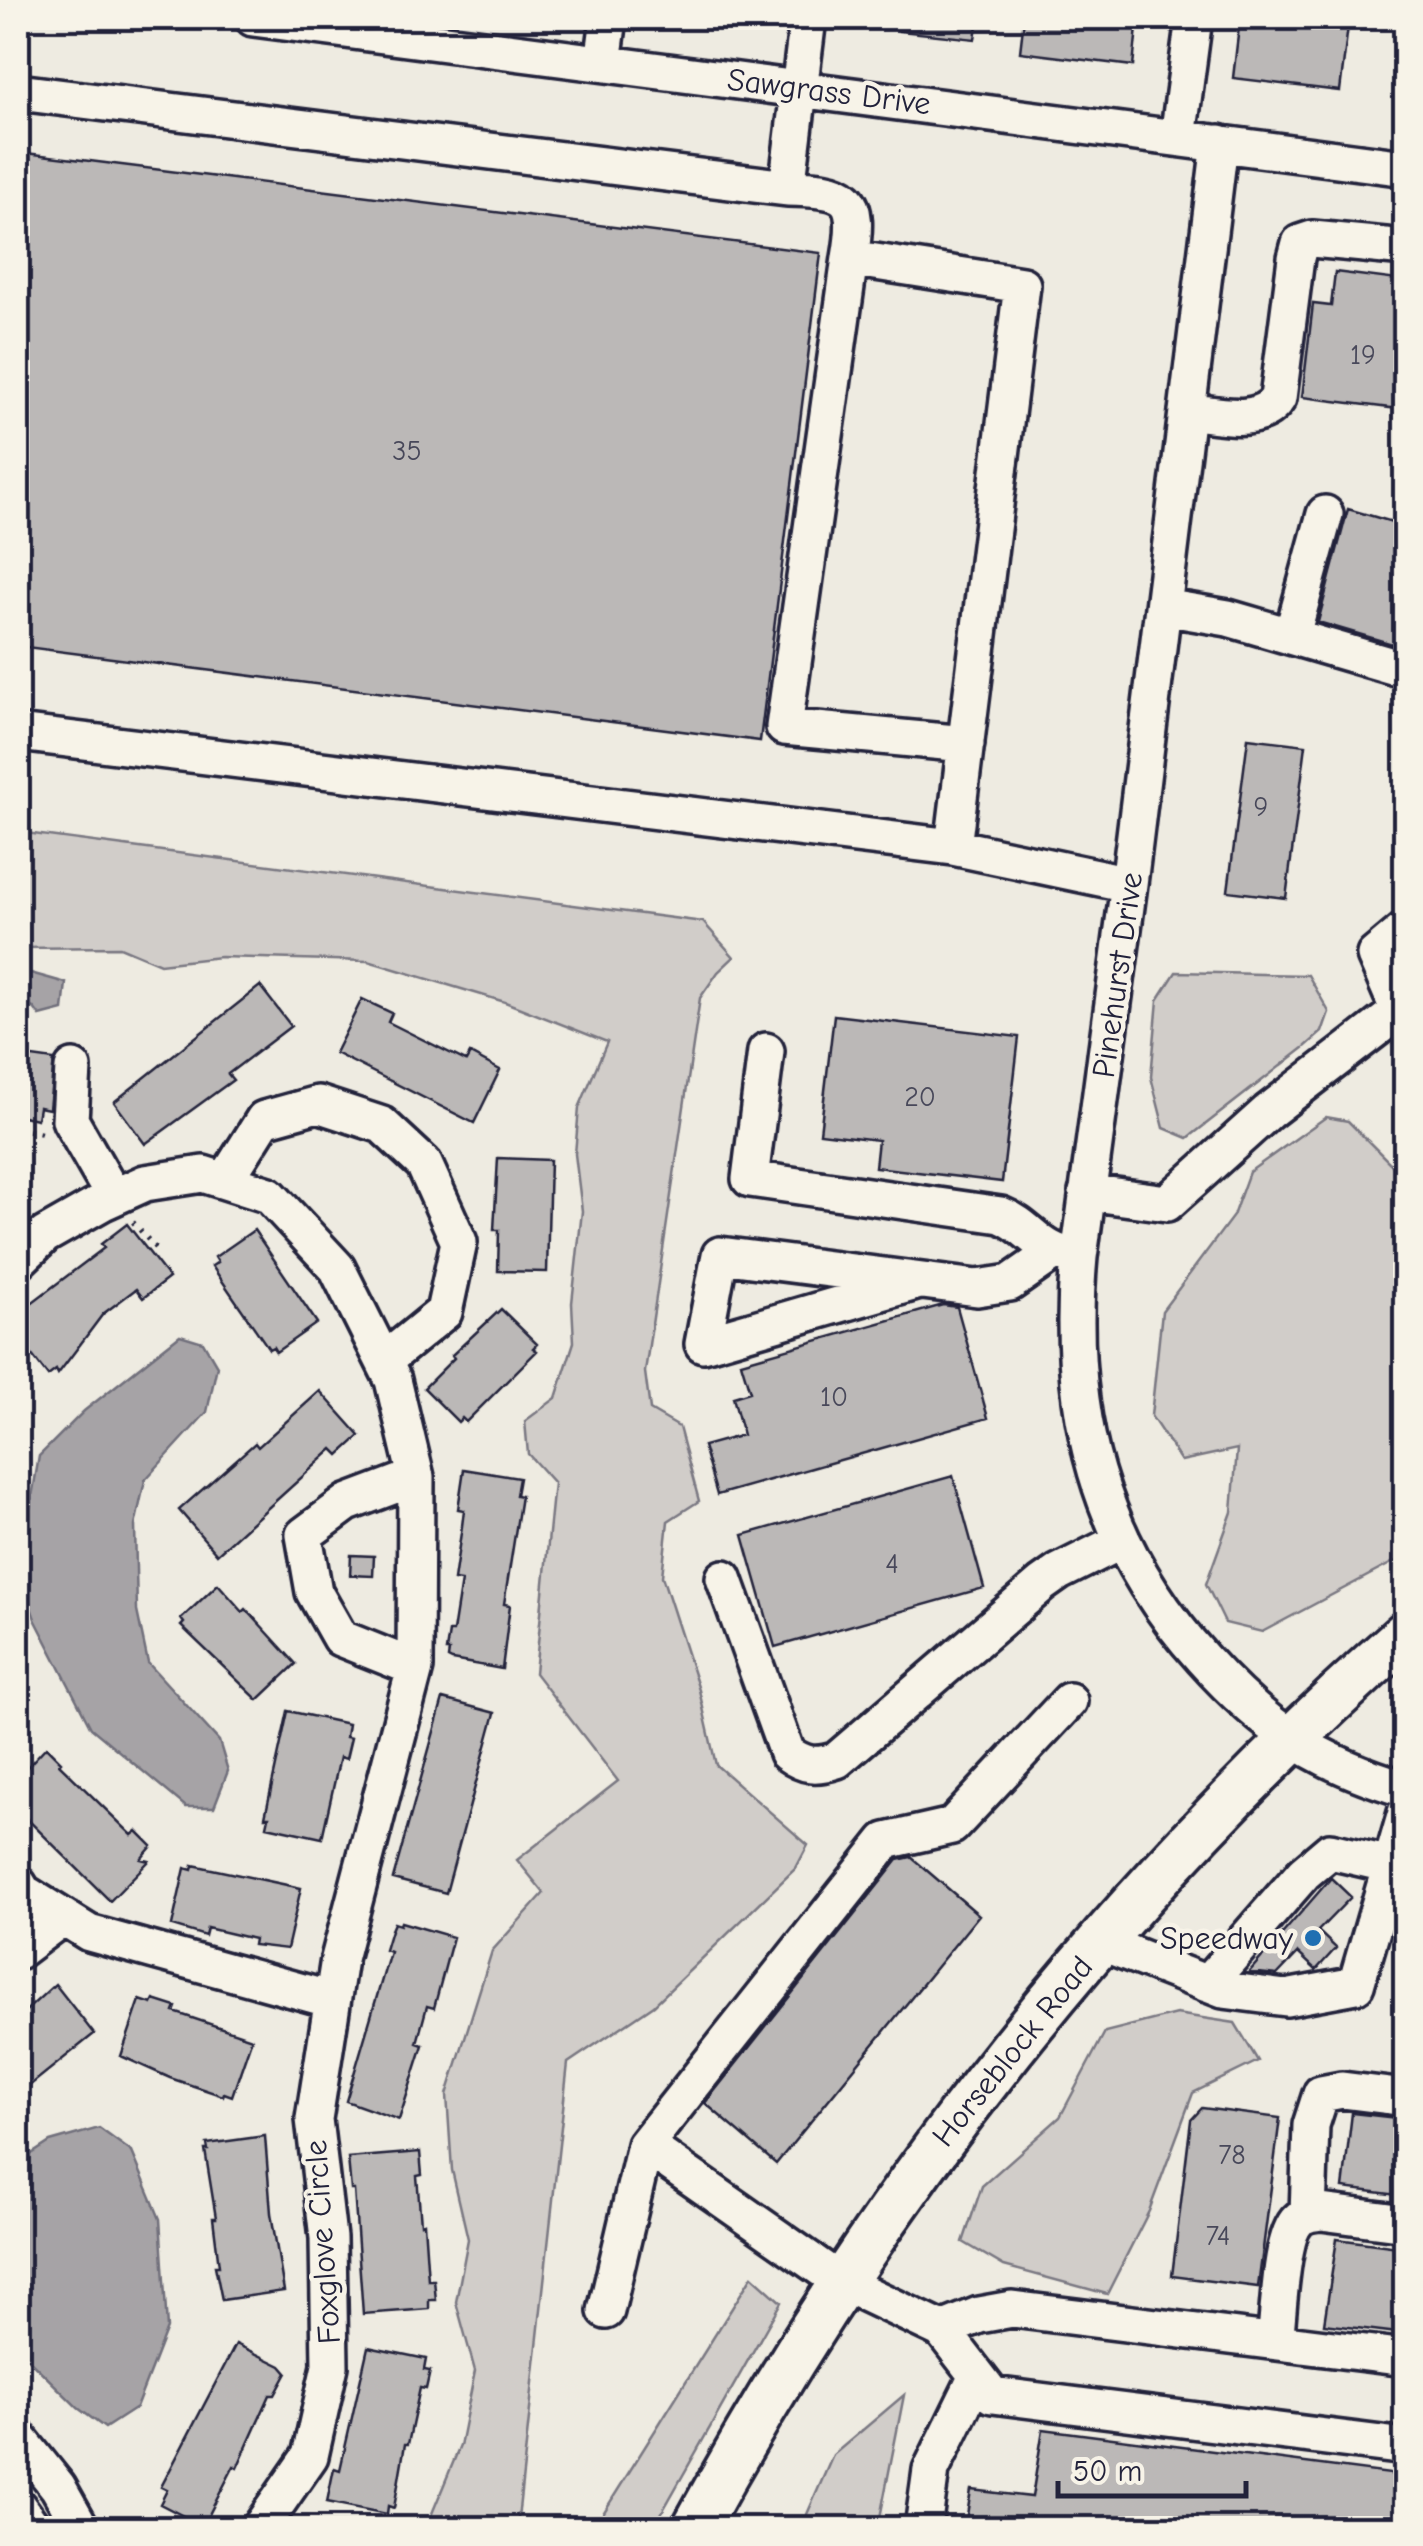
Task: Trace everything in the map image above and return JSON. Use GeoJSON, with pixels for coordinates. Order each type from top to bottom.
{"type":"FeatureCollection","features":[{"type":"Feature","properties":{"kind":"main road","name":"Horseblock Road"},"geometry":{"type":"LineString","coordinates":[[696,2528],[772,2390],[841,2282],[950,2128],[1100,1942],[1291,1738],[1406,1634]]}},
{"type":"Feature","properties":{"kind":"street","name":"Sawgrass Drive"},"geometry":{"type":"LineString","coordinates":[[253,18],[368,25],[603,63],[1406,168]]}},
{"type":"Feature","properties":{"kind":"street"},"geometry":{"type":"LineString","coordinates":[[603,63],[609,18]]}},
{"type":"Feature","properties":{"kind":"street"},"geometry":{"type":"LineString","coordinates":[[788,188],[808,18]]}},
{"type":"Feature","properties":{"kind":"street"},"geometry":{"type":"LineString","coordinates":[[1178,138],[1194,18]]}},
{"type":"Feature","properties":{"kind":"street"},"geometry":{"type":"LineString","coordinates":[[18,92],[788,188],[830,189],[849,202],[855,227],[784,727],[966,744]]}},
{"type":"Feature","properties":{"kind":"street","name":"Pinehurst Drive"},"geometry":{"type":"LineString","coordinates":[[1220,143],[1087,1192],[1066,1255],[1082,1405],[1095,1465],[1120,1542],[1141,1580],[1190,1644],[1244,1700],[1291,1738],[1336,1766],[1406,1788]]}},
{"type":"Feature","properties":{"kind":"street"},"geometry":{"type":"LineString","coordinates":[[1187,412],[1256,416],[1271,409],[1278,398],[1300,243],[1312,239],[1406,248]]}},
{"type":"Feature","properties":{"kind":"street"},"geometry":{"type":"LineString","coordinates":[[850,258],[1022,286],[953,847]]}},
{"type":"Feature","properties":{"kind":"street"},"geometry":{"type":"LineString","coordinates":[[1292,636],[1325,514]]}},
{"type":"Feature","properties":{"kind":"street"},"geometry":{"type":"LineString","coordinates":[[1163,607],[1228,618],[1406,670]]}},
{"type":"Feature","properties":{"kind":"street"},"geometry":{"type":"LineString","coordinates":[[18,733],[953,847],[1129,884]]}},
{"type":"Feature","properties":{"kind":"street"},"geometry":{"type":"LineString","coordinates":[[1087,1192],[1167,1202],[1268,1112],[1399,1012],[1375,955],[1406,929]]}},
{"type":"Feature","properties":{"kind":"street"},"geometry":{"type":"LineString","coordinates":[[766,1051],[750,1179],[1001,1214],[1066,1255],[994,1288],[962,1288],[720,1255],[702,1344],[916,1282]]}},
{"type":"Feature","properties":{"kind":"street"},"geometry":{"type":"LineString","coordinates":[[73,1068],[70,1120],[123,1208]]}},
{"type":"Feature","properties":{"kind":"street"},"geometry":{"type":"LineString","coordinates":[[225,1181],[264,1119],[318,1104],[382,1124],[424,1164],[459,1242],[444,1312],[384,1362]]}},
{"type":"Feature","properties":{"kind":"street","name":"Foxglove Circle"},"geometry":{"type":"LineString","coordinates":[[18,1260],[45,1235],[123,1208],[145,1183],[203,1174],[269,1195],[337,1268],[393,1380],[416,1477],[415,1668],[339,1959],[314,2119],[328,2238],[330,2366],[310,2456],[260,2528]]}},
{"type":"Feature","properties":{"kind":"street"},"geometry":{"type":"LineString","coordinates":[[415,1668],[340,1638],[314,1592],[304,1535],[347,1502],[416,1477]]}},
{"type":"Feature","properties":{"kind":"street"},"geometry":{"type":"LineString","coordinates":[[724,1578],[787,1752],[802,1763],[819,1766],[836,1760],[1050,1578],[1120,1542]]}},
{"type":"Feature","properties":{"kind":"street"},"geometry":{"type":"LineString","coordinates":[[606,2311],[646,2145],[886,1841],[952,1826],[1069,1701]]}},
{"type":"Feature","properties":{"kind":"street"},"geometry":{"type":"LineString","coordinates":[[1100,1942],[1223,1990],[1286,1998],[1356,1985],[1406,1813]]}},
{"type":"Feature","properties":{"kind":"street"},"geometry":{"type":"LineString","coordinates":[[1207,1984],[1304,1873],[1330,1851],[1390,1865]]}},
{"type":"Feature","properties":{"kind":"street"},"geometry":{"type":"LineString","coordinates":[[18,1884],[23,1892],[89,1934],[332,2000]]}},
{"type":"Feature","properties":{"kind":"street"},"geometry":{"type":"LineString","coordinates":[[18,1951],[63,1918]]}},
{"type":"Feature","properties":{"kind":"street"},"geometry":{"type":"LineString","coordinates":[[1308,2214],[1312,2125],[1322,2094],[1342,2090],[1406,2098]]}},
{"type":"Feature","properties":{"kind":"street"},"geometry":{"type":"LineString","coordinates":[[646,2145],[841,2282],[942,2330],[992,2396],[1406,2447]]}},
{"type":"Feature","properties":{"kind":"street"},"geometry":{"type":"LineString","coordinates":[[1275,2342],[1288,2238],[1296,2222],[1320,2212],[1406,2223]]}},
{"type":"Feature","properties":{"kind":"street"},"geometry":{"type":"LineString","coordinates":[[942,2330],[979,2314],[1012,2309],[1406,2358]]}},
{"type":"Feature","properties":{"kind":"street"},"geometry":{"type":"LineString","coordinates":[[923,2528],[931,2470],[977,2376]]}},
{"type":"Feature","properties":{"kind":"street"},"geometry":{"type":"LineString","coordinates":[[18,2437],[58,2488],[81,2528]]}},
{"type":"Feature","properties":{"kind":"street"},"geometry":{"type":"LineString","coordinates":[[18,2508],[33,2528]]}},
{"type":"Feature","properties":{"kind":"path"},"geometry":{"type":"LineString","coordinates":[[123,1208],[156,1249]]}},
{"type":"Feature","properties":{"kind":"path"},"geometry":{"type":"LineString","coordinates":[[18,1342],[30,1356]]}},
{"type":"Feature","properties":{"kind":"shaded area"},"geometry":{"type":"Polygon","coordinates":[[[18,832],[703,922],[734,957],[700,998],[645,1372],[650,1410],[679,1427],[699,1501],[668,1521],[662,1576],[699,1690],[716,1765],[808,1845],[796,1868],[654,2005],[568,2063],[517,2528],[426,2528],[460,2446],[475,2371],[456,2302],[468,2239],[452,2170],[447,2095],[492,1951],[544,1893],[517,1860],[618,1781],[535,1673],[554,1483],[528,1454],[525,1421],[556,1398],[574,1342],[572,1303],[582,1211],[575,1154],[579,1108],[607,1042],[505,1002],[368,961],[220,957],[160,964],[120,947],[18,948],[18,832]]]}},
{"type":"Feature","properties":{"kind":"shaded area"},"geometry":{"type":"Polygon","coordinates":[[[27,972],[66,983],[63,1010],[40,1016],[27,1006],[18,1011],[18,975],[27,972]]]}},
{"type":"Feature","properties":{"kind":"shaded area"},"geometry":{"type":"Polygon","coordinates":[[[1176,972],[1308,975],[1329,1012],[1322,1032],[1188,1138],[1164,1128],[1151,1077],[1158,1000],[1176,972]]]}},
{"type":"Feature","properties":{"kind":"shaded area"},"geometry":{"type":"Polygon","coordinates":[[[1326,1117],[1348,1121],[1396,1169],[1405,1197],[1405,1556],[1262,1632],[1225,1623],[1206,1584],[1232,1512],[1237,1449],[1181,1461],[1151,1416],[1162,1311],[1233,1216],[1249,1172],[1326,1117]]]}},
{"type":"Feature","properties":{"kind":"shaded area"},"geometry":{"type":"Polygon","coordinates":[[[180,1335],[203,1342],[217,1366],[207,1412],[145,1480],[135,1526],[137,1611],[148,1663],[219,1741],[228,1771],[214,1807],[186,1807],[91,1728],[35,1619],[19,1573],[39,1456],[84,1411],[180,1335]]]}},
{"type":"Feature","properties":{"kind":"shaded area"},"geometry":{"type":"Polygon","coordinates":[[[1176,2014],[1235,2023],[1258,2061],[1193,2093],[1149,2211],[1107,2294],[1004,2266],[963,2242],[982,2186],[1060,2117],[1105,2032],[1176,2014]]]}},
{"type":"Feature","properties":{"kind":"shaded area"},"geometry":{"type":"Polygon","coordinates":[[[99,2128],[132,2152],[160,2219],[167,2328],[136,2408],[105,2428],[78,2408],[18,2349],[18,2163],[50,2142],[99,2128]]]}},
{"type":"Feature","properties":{"kind":"shaded area"},"geometry":{"type":"Polygon","coordinates":[[[752,2276],[781,2302],[653,2528],[594,2528],[752,2276]]]}},
{"type":"Feature","properties":{"kind":"shaded area"},"geometry":{"type":"Polygon","coordinates":[[[904,2395],[878,2528],[801,2528],[833,2455],[904,2395]]]}},
{"type":"Feature","properties":{"kind":"building"},"geometry":{"type":"Polygon","coordinates":[[[900,18],[978,18],[975,39],[899,31],[900,18]]]}},
{"type":"Feature","properties":{"kind":"building"},"geometry":{"type":"Polygon","coordinates":[[[1024,18],[1138,18],[1133,66],[1020,52],[1024,18]]]}},
{"type":"Feature","properties":{"kind":"building"},"geometry":{"type":"Polygon","coordinates":[[[1240,18],[1349,18],[1340,91],[1233,78],[1240,18]]]}},
{"type":"Feature","properties":{"kind":"building"},"geometry":{"type":"Polygon","coordinates":[[[18,152],[821,253],[760,741],[18,646],[18,152]]]}},
{"type":"Feature","properties":{"kind":"building"},"geometry":{"type":"Polygon","coordinates":[[[1335,272],[1406,281],[1406,410],[1302,397],[1313,304],[1331,306],[1335,272]]]}},
{"type":"Feature","properties":{"kind":"building"},"geometry":{"type":"Polygon","coordinates":[[[1348,509],[1406,526],[1406,648],[1318,622],[1348,509]]]}},
{"type":"Feature","properties":{"kind":"building"},"geometry":{"type":"Polygon","coordinates":[[[1248,738],[1306,745],[1286,898],[1228,891],[1248,738]]]}},
{"type":"Feature","properties":{"kind":"building"},"geometry":{"type":"Polygon","coordinates":[[[260,986],[291,1026],[228,1074],[233,1080],[145,1144],[114,1102],[260,986]]]}},
{"type":"Feature","properties":{"kind":"building"},"geometry":{"type":"Polygon","coordinates":[[[362,999],[392,1013],[388,1022],[466,1061],[470,1054],[500,1070],[474,1123],[335,1053],[362,999]]]}},
{"type":"Feature","properties":{"kind":"building"},"geometry":{"type":"Polygon","coordinates":[[[834,1015],[1019,1037],[1002,1182],[875,1167],[878,1140],[820,1133],[834,1015]]]}},
{"type":"Feature","properties":{"kind":"building"},"geometry":{"type":"Polygon","coordinates":[[[18,1055],[54,1060],[49,1109],[39,1107],[37,1119],[18,1115],[18,1055]]]}},
{"type":"Feature","properties":{"kind":"building"},"geometry":{"type":"Polygon","coordinates":[[[498,1158],[550,1160],[547,1272],[498,1271],[499,1230],[494,1230],[498,1158]]]}},
{"type":"Feature","properties":{"kind":"building"},"geometry":{"type":"Polygon","coordinates":[[[127,1224],[169,1278],[143,1298],[136,1289],[103,1314],[58,1374],[56,1370],[48,1376],[18,1337],[18,1313],[104,1248],[101,1244],[127,1224]]]}},
{"type":"Feature","properties":{"kind":"building"},"geometry":{"type":"Polygon","coordinates":[[[254,1230],[317,1323],[276,1352],[273,1347],[269,1349],[212,1266],[218,1262],[215,1257],[254,1230]]]}},
{"type":"Feature","properties":{"kind":"building"},"geometry":{"type":"Polygon","coordinates":[[[943,1305],[957,1307],[988,1418],[717,1495],[703,1446],[743,1435],[733,1397],[750,1392],[741,1362],[943,1305]]]}},
{"type":"Feature","properties":{"kind":"building"},"geometry":{"type":"Polygon","coordinates":[[[501,1309],[537,1344],[533,1348],[537,1351],[466,1422],[462,1418],[458,1422],[424,1388],[501,1309]]]}},
{"type":"Feature","properties":{"kind":"building"},"geometry":{"type":"Polygon","coordinates":[[[320,1391],[360,1436],[339,1455],[333,1449],[217,1554],[179,1510],[320,1391]]]}},
{"type":"Feature","properties":{"kind":"building"},"geometry":{"type":"Polygon","coordinates":[[[464,1469],[519,1478],[516,1495],[521,1496],[504,1604],[510,1605],[502,1669],[452,1660],[446,1651],[461,1581],[454,1580],[464,1510],[458,1509],[464,1469]]]}},
{"type":"Feature","properties":{"kind":"building"},"geometry":{"type":"Polygon","coordinates":[[[953,1476],[984,1588],[775,1647],[743,1535],[953,1476]]]}},
{"type":"Feature","properties":{"kind":"building"},"geometry":{"type":"Polygon","coordinates":[[[351,1555],[374,1556],[373,1576],[350,1575],[351,1555]]]}},
{"type":"Feature","properties":{"kind":"building"},"geometry":{"type":"Polygon","coordinates":[[[218,1584],[296,1664],[258,1700],[181,1626],[181,1619],[218,1584]]]}},
{"type":"Feature","properties":{"kind":"building"},"geometry":{"type":"Polygon","coordinates":[[[443,1699],[495,1713],[446,1893],[393,1879],[443,1699]]]}},
{"type":"Feature","properties":{"kind":"building"},"geometry":{"type":"Polygon","coordinates":[[[288,1711],[348,1724],[346,1737],[351,1738],[346,1759],[340,1757],[322,1838],[267,1826],[269,1817],[265,1817],[288,1711]]]}},
{"type":"Feature","properties":{"kind":"building"},"geometry":{"type":"Polygon","coordinates":[[[46,1747],[132,1835],[137,1831],[152,1846],[141,1859],[149,1861],[110,1901],[18,1810],[18,1777],[46,1747]]]}},
{"type":"Feature","properties":{"kind":"building"},"geometry":{"type":"Polygon","coordinates":[[[911,1857],[979,1915],[776,2164],[705,2103],[898,1860],[911,1857]]]}},
{"type":"Feature","properties":{"kind":"building"},"geometry":{"type":"Polygon","coordinates":[[[193,1865],[301,1888],[287,1949],[253,1945],[254,1939],[207,1928],[205,1936],[172,1926],[185,1868],[192,1870],[193,1865]]]}},
{"type":"Feature","properties":{"kind":"building"},"geometry":{"type":"Polygon","coordinates":[[[1331,1878],[1351,1897],[1318,1931],[1336,1948],[1316,1970],[1298,1953],[1277,1975],[1249,1972],[1331,1878]]]}},
{"type":"Feature","properties":{"kind":"building"},"geometry":{"type":"Polygon","coordinates":[[[394,1923],[453,1937],[434,2008],[427,2006],[417,2043],[423,2045],[399,2120],[346,2101],[390,1952],[385,1950],[391,1930],[394,1923]]]}},
{"type":"Feature","properties":{"kind":"building"},"geometry":{"type":"Polygon","coordinates":[[[55,1984],[94,2034],[18,2095],[18,2018],[55,1984]]]}},
{"type":"Feature","properties":{"kind":"building"},"geometry":{"type":"Polygon","coordinates":[[[140,2000],[176,2007],[174,2012],[252,2038],[232,2096],[170,2078],[121,2056],[140,2000]]]}},
{"type":"Feature","properties":{"kind":"building"},"geometry":{"type":"Polygon","coordinates":[[[1202,2108],[1280,2118],[1258,2287],[1172,2276],[1191,2120],[1202,2108]]]}},
{"type":"Feature","properties":{"kind":"building"},"geometry":{"type":"Polygon","coordinates":[[[1352,2113],[1406,2119],[1406,2196],[1343,2188],[1352,2113]]]}},
{"type":"Feature","properties":{"kind":"building"},"geometry":{"type":"Polygon","coordinates":[[[265,2136],[271,2213],[284,2291],[222,2300],[215,2266],[219,2266],[216,2218],[205,2150],[207,2144],[265,2136]]]}},
{"type":"Feature","properties":{"kind":"building"},"geometry":{"type":"Polygon","coordinates":[[[420,2152],[422,2175],[417,2176],[421,2224],[424,2223],[428,2280],[434,2280],[436,2300],[429,2300],[429,2309],[363,2314],[348,2158],[420,2152]]]}},
{"type":"Feature","properties":{"kind":"building"},"geometry":{"type":"Polygon","coordinates":[[[1337,2239],[1406,2248],[1406,2334],[1324,2324],[1337,2239]]]}},
{"type":"Feature","properties":{"kind":"building"},"geometry":{"type":"Polygon","coordinates":[[[236,2344],[281,2366],[287,2373],[275,2395],[270,2395],[237,2468],[234,2466],[203,2526],[160,2504],[167,2490],[161,2487],[236,2344]]]}},
{"type":"Feature","properties":{"kind":"building"},"geometry":{"type":"Polygon","coordinates":[[[368,2347],[426,2359],[424,2370],[430,2371],[426,2389],[420,2388],[405,2444],[394,2508],[388,2506],[387,2514],[327,2502],[334,2468],[340,2470],[368,2347]]]}},
{"type":"Feature","properties":{"kind":"building"},"geometry":{"type":"Polygon","coordinates":[[[1043,2429],[1406,2476],[1406,2528],[965,2528],[971,2490],[1032,2497],[1043,2429]]]}},
{"type":"Feature","properties":{"kind":"place","name":"Speedway"},"geometry":{"type":"Point","coordinates":[1313,1938]}}]}
